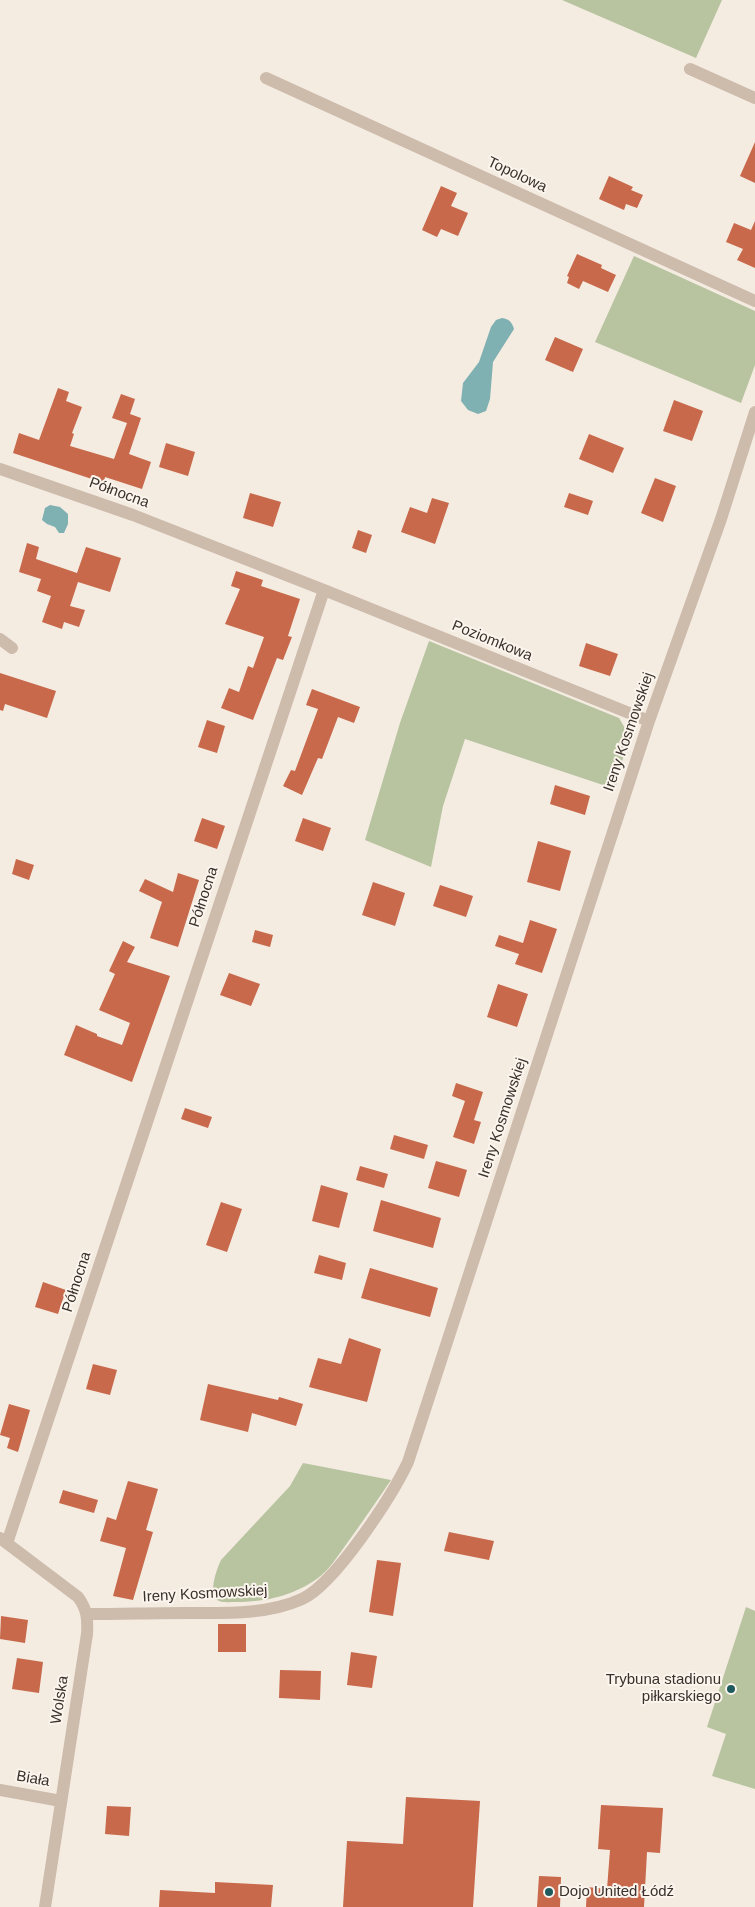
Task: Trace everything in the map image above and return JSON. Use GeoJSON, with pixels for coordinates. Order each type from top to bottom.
{"type":"FeatureCollection","features":[{"type":"Feature","properties":{"kind":"street"},"geometry":{"type":"LineString","coordinates":[[690,69],[755,98]]}},
{"type":"Feature","properties":{"kind":"street","name":"Topolowa"},"geometry":{"type":"LineString","coordinates":[[266,78],[755,301]]}},
{"type":"Feature","properties":{"kind":"street","name":"Ireny Kosmowskiej"},"geometry":{"type":"LineString","coordinates":[[87,1614],[251,1612],[284,1606],[304,1598],[336,1571],[385,1504],[408,1462],[649,721],[721,519],[755,412]]}},
{"type":"Feature","properties":{"kind":"street","name":"Północna"},"geometry":{"type":"LineString","coordinates":[[0,469],[133,516],[324,590],[4,1540]]}},
{"type":"Feature","properties":{"kind":"street","name":"Poziomkowa"},"geometry":{"type":"LineString","coordinates":[[324,590],[649,721]]}},
{"type":"Feature","properties":{"kind":"street"},"geometry":{"type":"LineString","coordinates":[[0,639],[12,648]]}},
{"type":"Feature","properties":{"kind":"street"},"geometry":{"type":"LineString","coordinates":[[4,1540],[78,1597],[84,1604],[87,1614]]}},
{"type":"Feature","properties":{"kind":"street","name":"Wolska"},"geometry":{"type":"LineString","coordinates":[[45,1907],[87,1634],[87,1614]]}},
{"type":"Feature","properties":{"kind":"street","name":"Biała"},"geometry":{"type":"LineString","coordinates":[[0,1790],[61,1801]]}},
{"type":"Feature","properties":{"kind":"green space"},"geometry":{"type":"Polygon","coordinates":[[[562,0],[722,0],[696,58],[562,0]]]}},
{"type":"Feature","properties":{"kind":"green space"},"geometry":{"type":"Polygon","coordinates":[[[634,256],[755,311],[755,365],[741,403],[595,342],[634,256]]]}},
{"type":"Feature","properties":{"kind":"green space"},"geometry":{"type":"Polygon","coordinates":[[[429,641],[619,718],[629,735],[615,789],[465,739],[443,806],[431,867],[365,840],[400,723],[429,641]]]}},
{"type":"Feature","properties":{"kind":"green space"},"geometry":{"type":"Polygon","coordinates":[[[303,1463],[391,1480],[336,1559],[318,1578],[289,1594],[279,1597],[246,1602],[221,1602],[217,1600],[214,1597],[213,1586],[221,1560],[290,1486],[303,1463]]]}},
{"type":"Feature","properties":{"kind":"green space"},"geometry":{"type":"Polygon","coordinates":[[[746,1607],[755,1611],[755,1789],[712,1776],[726,1734],[707,1727],[746,1607]]]}},
{"type":"Feature","properties":{"kind":"water"},"geometry":{"type":"Polygon","coordinates":[[[502,318],[510,321],[514,329],[493,362],[490,399],[486,411],[478,414],[468,410],[461,401],[463,383],[479,362],[491,327],[496,320],[502,318]]]}},
{"type":"Feature","properties":{"kind":"water"},"geometry":{"type":"Polygon","coordinates":[[[50,505],[60,507],[68,514],[68,524],[64,533],[59,533],[55,527],[42,520],[45,508],[50,505]]]}},
{"type":"Feature","properties":{"kind":"building"},"geometry":{"type":"Polygon","coordinates":[[[755,142],[755,183],[740,176],[755,142]]]}},
{"type":"Feature","properties":{"kind":"building"},"geometry":{"type":"Polygon","coordinates":[[[609,176],[633,187],[631,190],[643,195],[637,208],[626,204],[624,210],[599,199],[609,176]]]}},
{"type":"Feature","properties":{"kind":"building"},"geometry":{"type":"Polygon","coordinates":[[[441,186],[457,193],[451,206],[468,213],[458,236],[441,229],[437,237],[422,230],[441,186]]]}},
{"type":"Feature","properties":{"kind":"building"},"geometry":{"type":"Polygon","coordinates":[[[755,221],[755,268],[737,260],[743,249],[726,242],[734,223],[751,230],[755,221]]]}},
{"type":"Feature","properties":{"kind":"building"},"geometry":{"type":"Polygon","coordinates":[[[577,254],[602,265],[601,268],[616,275],[608,292],[583,281],[579,289],[567,283],[569,277],[567,276],[577,254]]]}},
{"type":"Feature","properties":{"kind":"building"},"geometry":{"type":"Polygon","coordinates":[[[555,337],[583,349],[573,372],[545,360],[555,337]]]}},
{"type":"Feature","properties":{"kind":"building"},"geometry":{"type":"Polygon","coordinates":[[[58,388],[69,392],[66,401],[82,407],[72,433],[74,434],[70,446],[114,459],[127,423],[112,418],[121,394],[135,399],[130,414],[141,418],[129,454],[151,462],[142,489],[105,477],[104,483],[13,453],[19,433],[39,440],[58,388]]]}},
{"type":"Feature","properties":{"kind":"building"},"geometry":{"type":"Polygon","coordinates":[[[674,400],[703,411],[692,441],[663,431],[674,400]]]}},
{"type":"Feature","properties":{"kind":"building"},"geometry":{"type":"Polygon","coordinates":[[[589,434],[624,448],[613,473],[579,459],[589,434]]]}},
{"type":"Feature","properties":{"kind":"building"},"geometry":{"type":"Polygon","coordinates":[[[166,443],[195,452],[188,476],[159,467],[166,443]]]}},
{"type":"Feature","properties":{"kind":"building"},"geometry":{"type":"Polygon","coordinates":[[[655,478],[676,486],[663,522],[641,513],[655,478]]]}},
{"type":"Feature","properties":{"kind":"building"},"geometry":{"type":"Polygon","coordinates":[[[250,493],[281,502],[273,527],[243,518],[250,493]]]}},
{"type":"Feature","properties":{"kind":"building"},"geometry":{"type":"Polygon","coordinates":[[[569,493],[593,501],[588,515],[564,507],[569,493]]]}},
{"type":"Feature","properties":{"kind":"building"},"geometry":{"type":"Polygon","coordinates":[[[432,498],[449,503],[435,544],[401,532],[410,507],[427,513],[432,498]]]}},
{"type":"Feature","properties":{"kind":"building"},"geometry":{"type":"Polygon","coordinates":[[[358,530],[372,535],[366,553],[352,548],[358,530]]]}},
{"type":"Feature","properties":{"kind":"building"},"geometry":{"type":"Polygon","coordinates":[[[27,543],[39,547],[36,559],[77,573],[86,547],[121,558],[110,592],[78,582],[70,606],[85,610],[79,627],[64,622],[62,629],[42,622],[51,596],[37,591],[41,579],[19,572],[27,543]]]}},
{"type":"Feature","properties":{"kind":"building"},"geometry":{"type":"Polygon","coordinates":[[[236,571],[263,580],[261,586],[300,599],[288,636],[292,637],[283,660],[277,658],[253,720],[221,708],[229,688],[239,692],[248,666],[253,668],[264,637],[225,624],[240,589],[231,586],[236,571]]]}},
{"type":"Feature","properties":{"kind":"building"},"geometry":{"type":"Polygon","coordinates":[[[586,643],[618,654],[610,676],[579,666],[586,643]]]}},
{"type":"Feature","properties":{"kind":"building"},"geometry":{"type":"Polygon","coordinates":[[[0,673],[56,691],[47,718],[5,704],[3,711],[0,710],[0,673]]]}},
{"type":"Feature","properties":{"kind":"building"},"geometry":{"type":"Polygon","coordinates":[[[312,689],[360,707],[354,723],[338,717],[322,759],[318,758],[302,795],[283,786],[291,770],[295,771],[318,709],[306,705],[312,689]]]}},
{"type":"Feature","properties":{"kind":"building"},"geometry":{"type":"Polygon","coordinates":[[[207,720],[225,726],[217,753],[198,747],[207,720]]]}},
{"type":"Feature","properties":{"kind":"building"},"geometry":{"type":"Polygon","coordinates":[[[555,785],[590,796],[585,815],[550,804],[555,785]]]}},
{"type":"Feature","properties":{"kind":"building"},"geometry":{"type":"Polygon","coordinates":[[[202,818],[225,826],[217,849],[194,841],[202,818]]]}},
{"type":"Feature","properties":{"kind":"building"},"geometry":{"type":"Polygon","coordinates":[[[303,818],[331,828],[323,851],[295,841],[303,818]]]}},
{"type":"Feature","properties":{"kind":"building"},"geometry":{"type":"Polygon","coordinates":[[[538,841],[571,851],[560,891],[527,882],[538,841]]]}},
{"type":"Feature","properties":{"kind":"building"},"geometry":{"type":"Polygon","coordinates":[[[16,859],[34,865],[29,880],[12,874],[16,859]]]}},
{"type":"Feature","properties":{"kind":"building"},"geometry":{"type":"Polygon","coordinates":[[[178,873],[199,880],[178,947],[150,938],[162,902],[139,891],[145,879],[173,892],[178,873]]]}},
{"type":"Feature","properties":{"kind":"building"},"geometry":{"type":"Polygon","coordinates":[[[373,882],[405,893],[395,926],[362,915],[373,882]]]}},
{"type":"Feature","properties":{"kind":"building"},"geometry":{"type":"Polygon","coordinates":[[[440,885],[473,896],[466,917],[433,906],[440,885]]]}},
{"type":"Feature","properties":{"kind":"building"},"geometry":{"type":"Polygon","coordinates":[[[530,920],[557,929],[542,973],[515,964],[519,954],[495,946],[499,935],[523,943],[530,920]]]}},
{"type":"Feature","properties":{"kind":"building"},"geometry":{"type":"Polygon","coordinates":[[[255,930],[273,935],[270,947],[252,942],[255,930]]]}},
{"type":"Feature","properties":{"kind":"building"},"geometry":{"type":"Polygon","coordinates":[[[123,941],[135,947],[127,962],[170,976],[132,1082],[64,1055],[76,1025],[97,1034],[97,1036],[122,1045],[130,1023],[99,1010],[115,974],[109,971],[123,941]]]}},
{"type":"Feature","properties":{"kind":"building"},"geometry":{"type":"Polygon","coordinates":[[[229,973],[260,984],[251,1006],[220,995],[229,973]]]}},
{"type":"Feature","properties":{"kind":"building"},"geometry":{"type":"Polygon","coordinates":[[[498,984],[528,994],[517,1027],[487,1017],[498,984]]]}},
{"type":"Feature","properties":{"kind":"building"},"geometry":{"type":"Polygon","coordinates":[[[456,1083],[483,1092],[474,1120],[481,1122],[474,1144],[453,1137],[465,1101],[452,1096],[456,1083]]]}},
{"type":"Feature","properties":{"kind":"building"},"geometry":{"type":"Polygon","coordinates":[[[185,1108],[212,1117],[208,1128],[181,1119],[185,1108]]]}},
{"type":"Feature","properties":{"kind":"building"},"geometry":{"type":"Polygon","coordinates":[[[394,1135],[428,1145],[424,1159],[390,1149],[394,1135]]]}},
{"type":"Feature","properties":{"kind":"building"},"geometry":{"type":"Polygon","coordinates":[[[436,1161],[467,1170],[459,1197],[428,1188],[436,1161]]]}},
{"type":"Feature","properties":{"kind":"building"},"geometry":{"type":"Polygon","coordinates":[[[360,1166],[388,1174],[384,1188],[356,1180],[360,1166]]]}},
{"type":"Feature","properties":{"kind":"building"},"geometry":{"type":"Polygon","coordinates":[[[321,1185],[348,1193],[339,1228],[312,1221],[321,1185]]]}},
{"type":"Feature","properties":{"kind":"building"},"geometry":{"type":"Polygon","coordinates":[[[381,1200],[441,1218],[433,1248],[373,1231],[381,1200]]]}},
{"type":"Feature","properties":{"kind":"building"},"geometry":{"type":"Polygon","coordinates":[[[221,1202],[242,1209],[227,1252],[206,1245],[221,1202]]]}},
{"type":"Feature","properties":{"kind":"building"},"geometry":{"type":"Polygon","coordinates":[[[319,1255],[346,1263],[342,1280],[314,1273],[319,1255]]]}},
{"type":"Feature","properties":{"kind":"building"},"geometry":{"type":"Polygon","coordinates":[[[370,1268],[438,1288],[430,1317],[361,1298],[370,1268]]]}},
{"type":"Feature","properties":{"kind":"building"},"geometry":{"type":"Polygon","coordinates":[[[43,1282],[66,1290],[58,1314],[35,1307],[43,1282]]]}},
{"type":"Feature","properties":{"kind":"building"},"geometry":{"type":"Polygon","coordinates":[[[349,1338],[381,1349],[367,1402],[309,1387],[318,1358],[341,1364],[349,1338]]]}},
{"type":"Feature","properties":{"kind":"building"},"geometry":{"type":"Polygon","coordinates":[[[93,1364],[117,1370],[110,1395],[86,1389],[93,1364]]]}},
{"type":"Feature","properties":{"kind":"building"},"geometry":{"type":"Polygon","coordinates":[[[208,1384],[278,1400],[279,1397],[303,1404],[296,1426],[252,1413],[248,1432],[200,1420],[208,1384]]]}},
{"type":"Feature","properties":{"kind":"building"},"geometry":{"type":"Polygon","coordinates":[[[9,1404],[30,1410],[18,1452],[7,1448],[10,1438],[0,1435],[9,1404]]]}},
{"type":"Feature","properties":{"kind":"building"},"geometry":{"type":"Polygon","coordinates":[[[128,1481],[158,1489],[146,1530],[153,1532],[133,1600],[113,1596],[126,1548],[100,1541],[107,1517],[116,1520],[128,1481]]]}},
{"type":"Feature","properties":{"kind":"building"},"geometry":{"type":"Polygon","coordinates":[[[63,1490],[98,1500],[94,1513],[59,1503],[63,1490]]]}},
{"type":"Feature","properties":{"kind":"building"},"geometry":{"type":"Polygon","coordinates":[[[449,1532],[494,1541],[489,1560],[444,1551],[449,1532]]]}},
{"type":"Feature","properties":{"kind":"building"},"geometry":{"type":"Polygon","coordinates":[[[377,1560],[401,1563],[393,1616],[369,1612],[377,1560]]]}},
{"type":"Feature","properties":{"kind":"building"},"geometry":{"type":"Polygon","coordinates":[[[1,1616],[28,1620],[25,1643],[0,1639],[1,1616]]]}},
{"type":"Feature","properties":{"kind":"building"},"geometry":{"type":"Polygon","coordinates":[[[218,1624],[246,1624],[246,1652],[218,1652],[218,1624]]]}},
{"type":"Feature","properties":{"kind":"building"},"geometry":{"type":"Polygon","coordinates":[[[351,1652],[377,1656],[372,1688],[347,1685],[351,1652]]]}},
{"type":"Feature","properties":{"kind":"building"},"geometry":{"type":"Polygon","coordinates":[[[17,1658],[43,1662],[39,1693],[12,1689],[17,1658]]]}},
{"type":"Feature","properties":{"kind":"building"},"geometry":{"type":"Polygon","coordinates":[[[280,1670],[321,1671],[320,1700],[279,1698],[280,1670]]]}},
{"type":"Feature","properties":{"kind":"building"},"geometry":{"type":"Polygon","coordinates":[[[406,1797],[480,1801],[473,1907],[343,1907],[347,1841],[403,1844],[406,1797]]]}},
{"type":"Feature","properties":{"kind":"building"},"geometry":{"type":"Polygon","coordinates":[[[601,1805],[663,1808],[660,1853],[647,1852],[644,1907],[586,1907],[587,1887],[607,1889],[610,1850],[598,1849],[601,1805]]]}},
{"type":"Feature","properties":{"kind":"building"},"geometry":{"type":"Polygon","coordinates":[[[107,1806],[131,1807],[129,1836],[105,1834],[107,1806]]]}},
{"type":"Feature","properties":{"kind":"building","name":"Dojo United Łódź"},"geometry":{"type":"Polygon","coordinates":[[[539,1876],[561,1877],[560,1907],[537,1907],[539,1876]]]}},
{"type":"Feature","properties":{"kind":"building"},"geometry":{"type":"Polygon","coordinates":[[[215,1882],[273,1885],[271,1907],[159,1907],[160,1890],[215,1893],[215,1882]]]}},
{"type":"Feature","properties":{"kind":"place","name":"Trybuna stadionu piłkarskiego"},"geometry":{"type":"Point","coordinates":[731,1689]}},
{"type":"Feature","properties":{"kind":"place","name":"Dojo United Łódź"},"geometry":{"type":"Point","coordinates":[549,1892]}}]}
